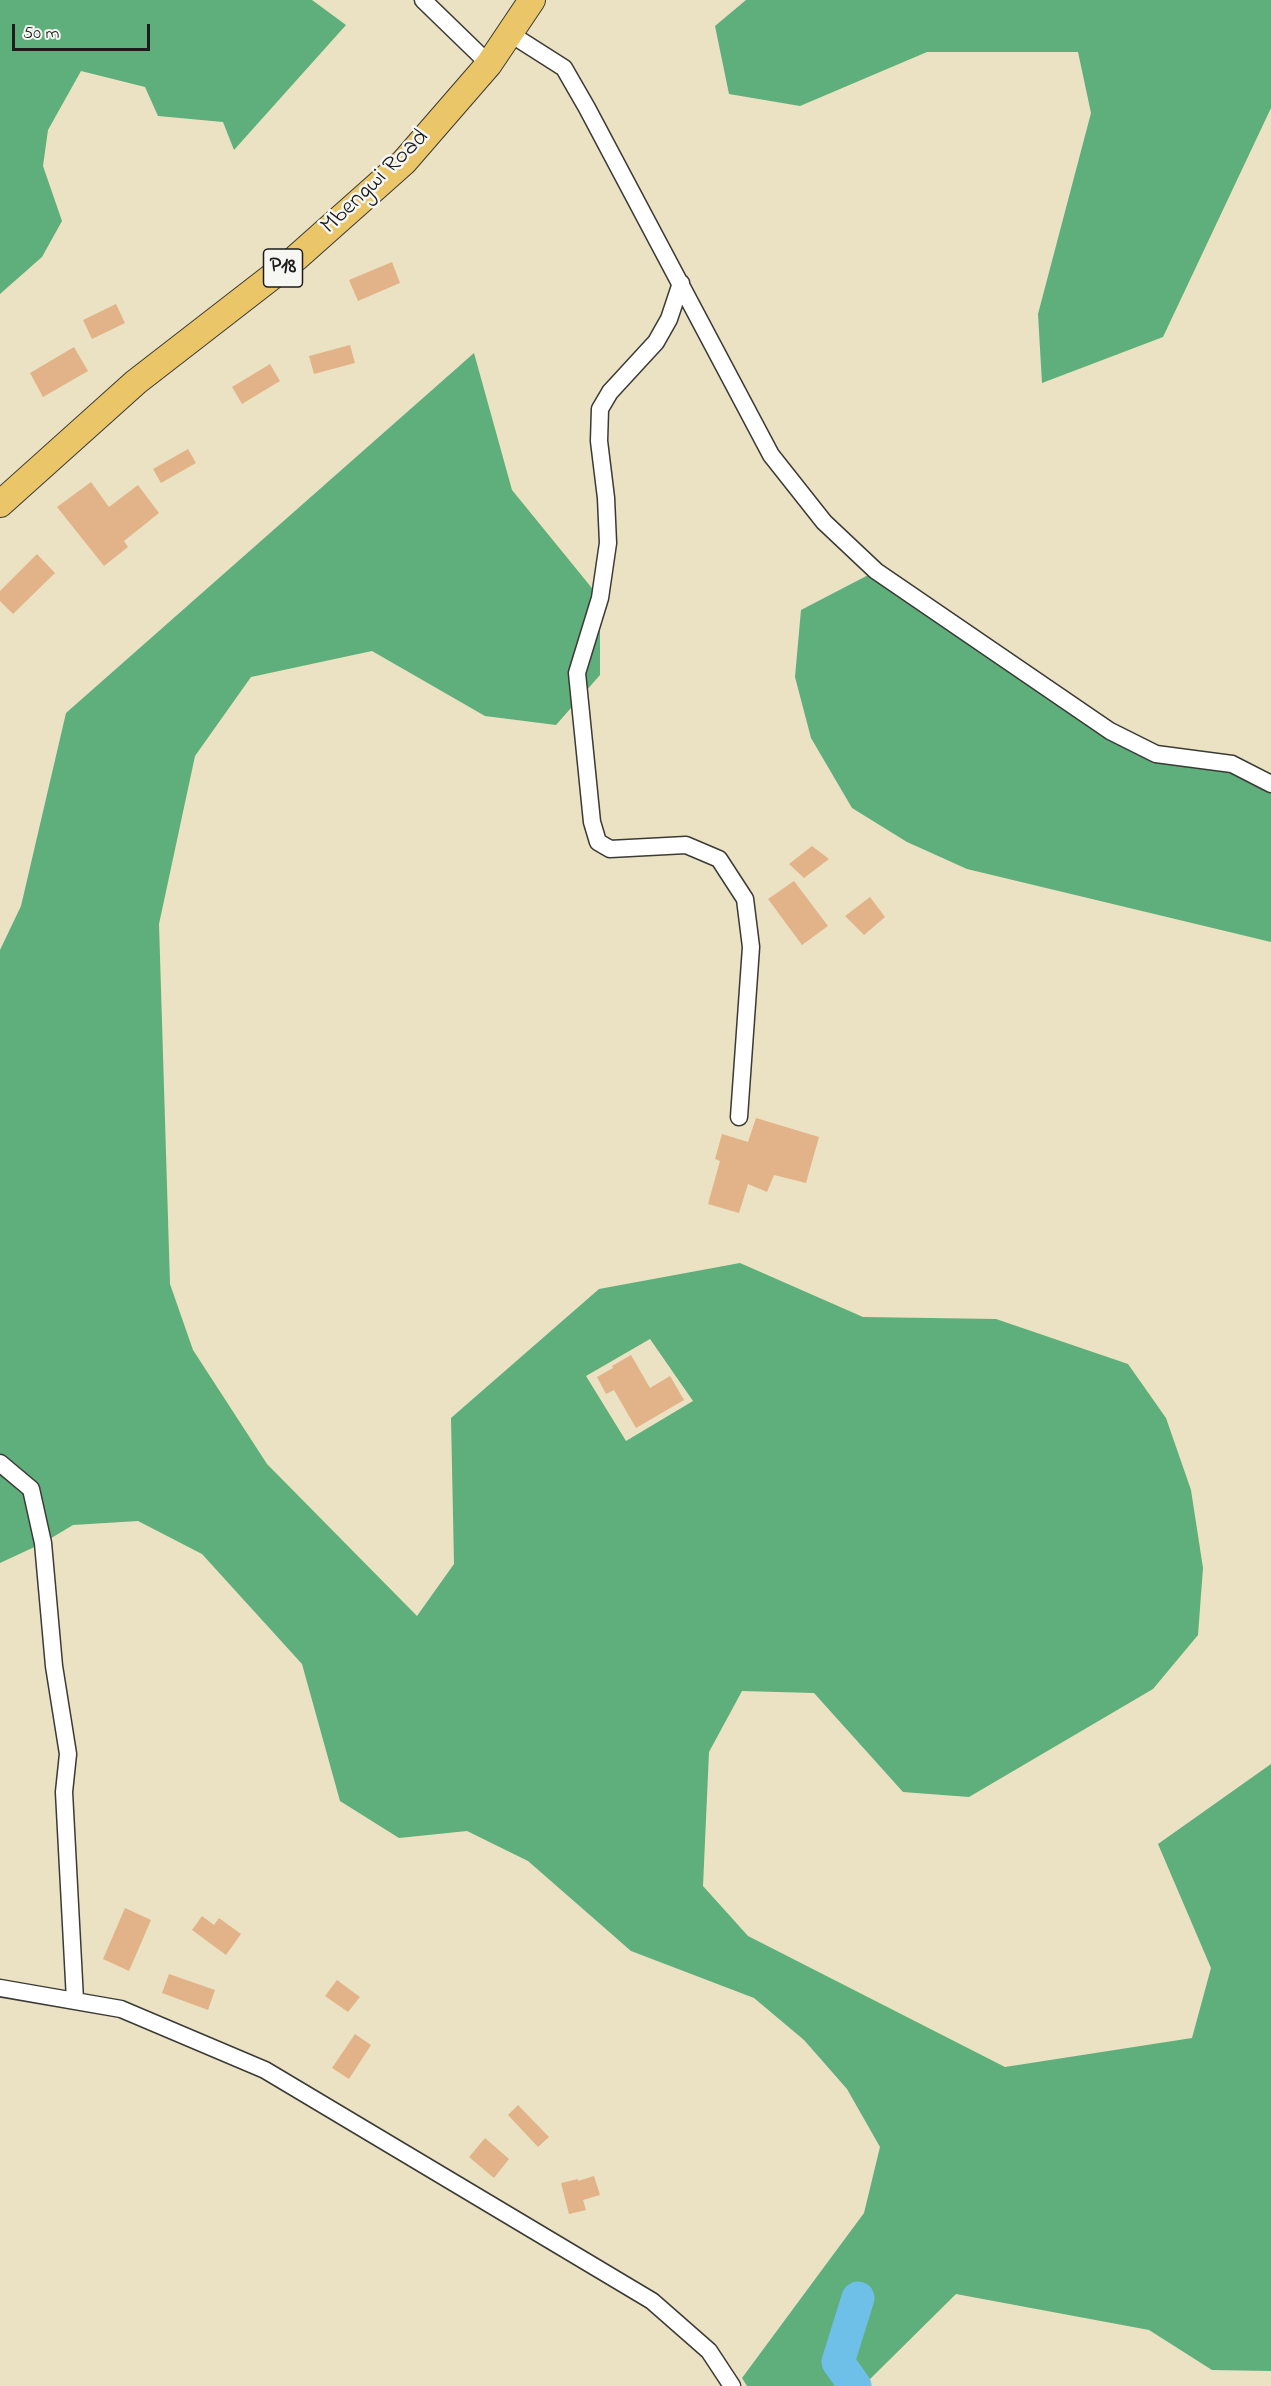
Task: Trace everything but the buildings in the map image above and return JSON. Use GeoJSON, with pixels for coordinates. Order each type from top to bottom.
{"type":"FeatureCollection","features":[{"type":"Feature","properties":{"kind":"main road","name":"Mbengwi Road"},"geometry":{"type":"LineString","coordinates":[[0,504],[136,382],[296,258],[404,162],[489,64],[532,0]]}},
{"type":"Feature","properties":{"kind":"street"},"geometry":{"type":"LineString","coordinates":[[423,0],[489,64]]}},
{"type":"Feature","properties":{"kind":"street"},"geometry":{"type":"LineString","coordinates":[[509,33],[564,68],[771,454],[824,522],[876,571],[1110,731],[1156,754],[1232,764],[1271,784]]}},
{"type":"Feature","properties":{"kind":"street"},"geometry":{"type":"LineString","coordinates":[[681,283],[669,319],[656,342],[610,392],[600,409],[599,441],[606,498],[608,543],[600,598],[577,673],[592,822],[598,842],[610,849],[686,845],[719,859],[746,899],[752,947],[739,1118]]}},
{"type":"Feature","properties":{"kind":"street"},"geometry":{"type":"LineString","coordinates":[[0,1463],[31,1489],[44,1543],[54,1666],[68,1754],[64,1792],[75,2000]]}},
{"type":"Feature","properties":{"kind":"street"},"geometry":{"type":"LineString","coordinates":[[0,1988],[121,2009],[265,2070],[652,2301],[709,2351],[732,2386]]}},
{"type":"Feature","properties":{"kind":"green space"},"geometry":{"type":"Polygon","coordinates":[[[0,0],[312,0],[346,25],[234,150],[223,122],[158,116],[145,87],[81,71],[48,130],[43,166],[62,221],[42,257],[0,294],[0,0]]]}},
{"type":"Feature","properties":{"kind":"green space"},"geometry":{"type":"Polygon","coordinates":[[[746,0],[1271,0],[1271,108],[1163,337],[1042,383],[1038,314],[1091,113],[1078,52],[927,52],[800,106],[729,94],[715,26],[746,0]]]}},
{"type":"Feature","properties":{"kind":"green space"},"geometry":{"type":"Polygon","coordinates":[[[474,353],[512,490],[600,598],[600,675],[556,725],[485,716],[372,651],[251,677],[195,756],[159,924],[170,1284],[193,1350],[267,1464],[417,1616],[454,1564],[451,1418],[599,1289],[740,1263],[863,1317],[996,1319],[1128,1364],[1166,1418],[1191,1490],[1203,1568],[1198,1635],[1153,1689],[969,1797],[903,1792],[814,1693],[742,1691],[709,1752],[703,1886],[748,1936],[1005,2067],[1192,2038],[1211,1968],[1158,1844],[1271,1764],[1271,2371],[1212,2370],[1149,2330],[956,2294],[863,2386],[747,2386],[742,2378],[864,2213],[880,2147],[847,2089],[804,2040],[754,1998],[631,1951],[528,1861],[467,1831],[399,1838],[340,1801],[302,1664],[202,1554],[138,1521],[73,1525],[43,1543],[0,1563],[0,950],[21,906],[66,713],[474,353]],[[650,1339],[586,1376],[626,1441],[693,1401],[650,1339]]]}},
{"type":"Feature","properties":{"kind":"green space"},"geometry":{"type":"Polygon","coordinates":[[[876,571],[1156,754],[1232,764],[1271,788],[1271,942],[967,869],[907,842],[852,808],[811,738],[795,677],[801,610],[876,571]]]}},
{"type":"Feature","properties":{"kind":"waterway"},"geometry":{"type":"LineString","coordinates":[[855,2386],[838,2362],[858,2298]]}}]}
